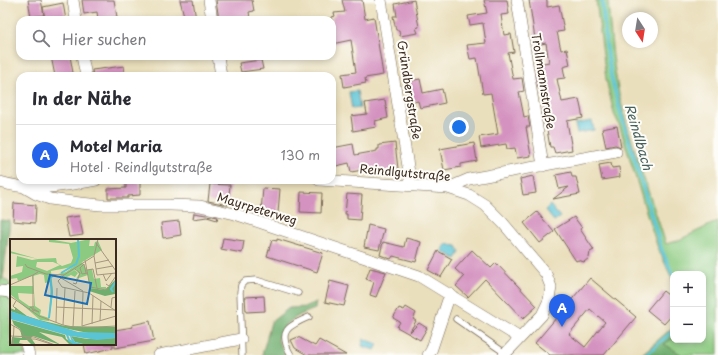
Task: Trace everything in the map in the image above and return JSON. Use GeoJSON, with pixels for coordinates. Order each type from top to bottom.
{"type":"FeatureCollection","features":[{"type":"Feature","properties":{"kind":"street"},"geometry":{"type":"LineString","coordinates":[[73,0],[75,16]]}},
{"type":"Feature","properties":{"kind":"street"},"geometry":{"type":"LineString","coordinates":[[209,0],[211,16]]}},
{"type":"Feature","properties":{"kind":"street","name":"Gründbergstraße"},"geometry":{"type":"LineString","coordinates":[[381,0],[411,185]]}},
{"type":"Feature","properties":{"kind":"street","name":"Trollmannstraße"},"geometry":{"type":"LineString","coordinates":[[517,0],[543,166]]}},
{"type":"Feature","properties":{"kind":"street"},"geometry":{"type":"LineString","coordinates":[[83,60],[85,72]]}},
{"type":"Feature","properties":{"kind":"street"},"geometry":{"type":"LineString","coordinates":[[219,60],[221,72]]}},
{"type":"Feature","properties":{"kind":"street"},"geometry":{"type":"LineString","coordinates":[[448,188],[469,179],[616,152]]}},
{"type":"Feature","properties":{"kind":"street","name":"Reindlgutstraße"},"geometry":{"type":"LineString","coordinates":[[336,181],[448,188],[469,195],[485,205],[503,223],[546,274],[551,287],[549,300],[542,315],[505,354]]}},
{"type":"Feature","properties":{"kind":"street"},"geometry":{"type":"LineString","coordinates":[[0,182],[24,187],[44,188],[76,184]]}},
{"type":"Feature","properties":{"kind":"street","name":"Mayrpeterweg"},"geometry":{"type":"LineString","coordinates":[[24,187],[36,194],[50,199],[80,203],[101,205],[200,206],[235,214],[419,276],[520,338]]}},
{"type":"Feature","properties":{"kind":"street"},"geometry":{"type":"LineString","coordinates":[[0,291],[10,293]]}},
{"type":"Feature","properties":{"kind":"street"},"geometry":{"type":"LineString","coordinates":[[428,355],[431,351],[450,294]]}},
{"type":"Feature","properties":{"kind":"street"},"geometry":{"type":"LineString","coordinates":[[159,355],[241,339]]}},
{"type":"Feature","properties":{"kind":"street"},"geometry":{"type":"LineString","coordinates":[[26,345],[29,355]]}},
{"type":"Feature","properties":{"kind":"lane"},"geometry":{"type":"LineString","coordinates":[[242,355],[241,285],[245,281],[256,280],[298,293]]}},
{"type":"Feature","properties":{"kind":"lane"},"geometry":{"type":"LineString","coordinates":[[291,355],[285,344],[285,333],[293,323],[309,317]]}},
{"type":"Feature","properties":{"kind":"lane"},"geometry":{"type":"LineString","coordinates":[[456,319],[505,354]]}},
{"type":"Feature","properties":{"kind":"green space"},"geometry":{"type":"Polygon","coordinates":[[[596,0],[608,0],[616,80],[619,93],[632,141],[666,244],[679,240],[718,221],[718,355],[682,355],[664,344],[670,340],[670,343],[706,343],[706,271],[670,271],[670,274],[658,248],[650,224],[619,124],[614,114],[606,79],[596,0]]]}},
{"type":"Feature","properties":{"kind":"green space"},"geometry":{"type":"Polygon","coordinates":[[[0,220],[10,221],[3,278],[0,279],[0,220]]]}},
{"type":"Feature","properties":{"kind":"green space"},"geometry":{"type":"Polygon","coordinates":[[[3,278],[10,283],[10,345],[23,345],[26,355],[0,355],[0,279],[3,278]]]}},
{"type":"Feature","properties":{"kind":"green space"},"geometry":{"type":"Polygon","coordinates":[[[316,302],[315,309],[291,321],[280,333],[278,341],[286,355],[262,355],[271,322],[289,308],[306,307],[316,302]]]}},
{"type":"Feature","properties":{"kind":"green space"},"geometry":{"type":"Polygon","coordinates":[[[670,330],[670,340],[664,344],[682,355],[641,355],[670,330]]]}},
{"type":"Feature","properties":{"kind":"water"},"geometry":{"type":"Polygon","coordinates":[[[357,91],[360,108],[352,109],[349,92],[357,91]]]}},
{"type":"Feature","properties":{"kind":"water"},"geometry":{"type":"Polygon","coordinates":[[[592,121],[594,130],[577,133],[575,124],[592,121]]]}},
{"type":"Feature","properties":{"kind":"water"},"geometry":{"type":"Polygon","coordinates":[[[550,205],[560,217],[554,221],[545,210],[550,205]]]}},
{"type":"Feature","properties":{"kind":"water"},"geometry":{"type":"Polygon","coordinates":[[[446,244],[457,246],[460,252],[456,259],[442,251],[446,244]]]}},
{"type":"Feature","properties":{"kind":"water"},"geometry":{"type":"Polygon","coordinates":[[[364,339],[378,344],[375,350],[362,346],[364,339]]]}},
{"type":"Feature","properties":{"kind":"building"},"geometry":{"type":"Polygon","coordinates":[[[28,0],[41,0],[44,15],[31,16],[28,0]]]}},
{"type":"Feature","properties":{"kind":"building"},"geometry":{"type":"Polygon","coordinates":[[[82,0],[114,0],[117,16],[98,16],[97,12],[84,14],[82,0]]]}},
{"type":"Feature","properties":{"kind":"building"},"geometry":{"type":"Polygon","coordinates":[[[180,0],[193,0],[195,16],[184,16],[180,0]]]}},
{"type":"Feature","properties":{"kind":"building"},"geometry":{"type":"Polygon","coordinates":[[[216,0],[252,0],[254,11],[249,12],[250,16],[218,16],[216,0]]]}},
{"type":"Feature","properties":{"kind":"building"},"geometry":{"type":"Polygon","coordinates":[[[342,0],[362,0],[365,19],[374,17],[383,75],[365,78],[366,83],[344,87],[342,74],[356,72],[351,40],[336,43],[336,16],[334,13],[345,12],[342,0]]]}},
{"type":"Feature","properties":{"kind":"building"},"geometry":{"type":"Polygon","coordinates":[[[414,0],[419,27],[416,28],[418,33],[400,36],[399,30],[396,30],[393,16],[397,16],[395,4],[414,0]]]}},
{"type":"Feature","properties":{"kind":"building"},"geometry":{"type":"Polygon","coordinates":[[[484,0],[507,0],[509,14],[501,15],[504,35],[511,34],[514,52],[508,53],[513,79],[522,78],[524,91],[519,92],[524,117],[528,116],[530,127],[526,127],[531,156],[517,158],[515,148],[507,149],[506,144],[481,148],[479,137],[498,134],[491,93],[483,94],[477,58],[470,59],[467,45],[486,43],[483,23],[470,25],[468,16],[487,13],[484,0]]]}},
{"type":"Feature","properties":{"kind":"building"},"geometry":{"type":"Polygon","coordinates":[[[529,0],[547,0],[547,7],[559,5],[564,31],[557,32],[561,50],[567,49],[570,65],[563,67],[565,78],[557,79],[562,102],[579,99],[583,118],[567,121],[572,150],[555,153],[553,147],[550,147],[546,124],[544,124],[542,113],[544,113],[543,109],[546,108],[542,88],[538,88],[536,75],[539,75],[538,64],[549,62],[546,43],[536,45],[529,0]]]}},
{"type":"Feature","properties":{"kind":"building"},"geometry":{"type":"Polygon","coordinates":[[[63,3],[65,16],[44,16],[43,7],[63,3]]]}},
{"type":"Feature","properties":{"kind":"building"},"geometry":{"type":"Polygon","coordinates":[[[52,60],[71,60],[73,72],[54,72],[52,60]]]}},
{"type":"Feature","properties":{"kind":"building"},"geometry":{"type":"Polygon","coordinates":[[[261,60],[263,69],[241,72],[239,63],[261,60]]]}},
{"type":"Feature","properties":{"kind":"building"},"geometry":{"type":"Polygon","coordinates":[[[124,66],[125,72],[92,72],[92,70],[124,66]]]}},
{"type":"Feature","properties":{"kind":"building"},"geometry":{"type":"Polygon","coordinates":[[[420,79],[423,93],[442,89],[445,103],[420,108],[418,101],[409,103],[405,82],[420,79]]]}},
{"type":"Feature","properties":{"kind":"building"},"geometry":{"type":"Polygon","coordinates":[[[385,100],[388,118],[375,121],[376,127],[353,131],[351,116],[367,114],[365,103],[385,100]]]}},
{"type":"Feature","properties":{"kind":"building"},"geometry":{"type":"Polygon","coordinates":[[[617,126],[621,147],[615,145],[606,147],[602,129],[617,126]]]}},
{"type":"Feature","properties":{"kind":"building"},"geometry":{"type":"Polygon","coordinates":[[[395,143],[398,169],[375,173],[375,168],[351,172],[349,163],[336,166],[336,147],[353,144],[355,155],[377,151],[377,149],[379,149],[379,145],[395,143]]]}},
{"type":"Feature","properties":{"kind":"building"},"geometry":{"type":"Polygon","coordinates":[[[474,143],[477,161],[461,164],[461,167],[444,170],[440,149],[474,143]]]}},
{"type":"Feature","properties":{"kind":"building"},"geometry":{"type":"Polygon","coordinates":[[[611,163],[612,168],[619,167],[620,177],[602,180],[599,165],[611,163]]]}},
{"type":"Feature","properties":{"kind":"building"},"geometry":{"type":"Polygon","coordinates":[[[571,172],[572,177],[576,177],[580,194],[553,199],[569,187],[559,189],[556,175],[571,172]]]}},
{"type":"Feature","properties":{"kind":"building"},"geometry":{"type":"Polygon","coordinates":[[[533,176],[536,193],[523,195],[520,179],[533,176]]]}},
{"type":"Feature","properties":{"kind":"building"},"geometry":{"type":"Polygon","coordinates":[[[126,184],[140,184],[140,195],[128,196],[128,198],[108,198],[108,189],[126,188],[126,184]]]}},
{"type":"Feature","properties":{"kind":"building"},"geometry":{"type":"Polygon","coordinates":[[[210,184],[230,185],[228,205],[208,201],[210,184]]]}},
{"type":"Feature","properties":{"kind":"building"},"geometry":{"type":"Polygon","coordinates":[[[263,188],[280,189],[278,213],[261,212],[263,188]]]}},
{"type":"Feature","properties":{"kind":"building"},"geometry":{"type":"Polygon","coordinates":[[[301,192],[322,193],[321,213],[300,212],[301,192]]]}},
{"type":"Feature","properties":{"kind":"building"},"geometry":{"type":"Polygon","coordinates":[[[347,194],[362,195],[360,220],[347,219],[347,214],[345,214],[347,194]]]}},
{"type":"Feature","properties":{"kind":"building"},"geometry":{"type":"Polygon","coordinates":[[[14,203],[36,205],[35,223],[13,221],[14,203]]]}},
{"type":"Feature","properties":{"kind":"building"},"geometry":{"type":"Polygon","coordinates":[[[537,212],[554,232],[540,243],[524,223],[537,212]]]}},
{"type":"Feature","properties":{"kind":"building"},"geometry":{"type":"Polygon","coordinates":[[[194,213],[218,217],[217,220],[207,217],[193,219],[194,213]]]}},
{"type":"Feature","properties":{"kind":"building"},"geometry":{"type":"Polygon","coordinates":[[[79,216],[83,235],[69,237],[65,218],[79,216]]]}},
{"type":"Feature","properties":{"kind":"building"},"geometry":{"type":"Polygon","coordinates":[[[574,217],[594,250],[590,252],[589,258],[584,262],[578,260],[576,261],[555,229],[574,217]]]}},
{"type":"Feature","properties":{"kind":"building"},"geometry":{"type":"Polygon","coordinates":[[[179,221],[181,235],[163,238],[161,223],[179,221]]]}},
{"type":"Feature","properties":{"kind":"building"},"geometry":{"type":"Polygon","coordinates":[[[368,225],[384,229],[379,250],[364,247],[368,225]]]}},
{"type":"Feature","properties":{"kind":"building"},"geometry":{"type":"Polygon","coordinates":[[[223,238],[244,241],[242,253],[221,249],[223,238]]]}},
{"type":"Feature","properties":{"kind":"building"},"geometry":{"type":"Polygon","coordinates":[[[406,238],[421,242],[416,262],[393,256],[391,259],[380,255],[383,242],[404,247],[406,238]]]}},
{"type":"Feature","properties":{"kind":"building"},"geometry":{"type":"Polygon","coordinates":[[[277,239],[323,253],[317,272],[267,256],[272,240],[277,241],[277,239]]]}},
{"type":"Feature","properties":{"kind":"building"},"geometry":{"type":"Polygon","coordinates":[[[472,250],[491,268],[496,263],[537,306],[523,319],[485,279],[468,297],[456,286],[464,277],[455,269],[472,250]]]}},
{"type":"Feature","properties":{"kind":"building"},"geometry":{"type":"Polygon","coordinates":[[[438,251],[452,259],[441,277],[428,270],[438,251]]]}},
{"type":"Feature","properties":{"kind":"building"},"geometry":{"type":"Polygon","coordinates":[[[370,268],[386,272],[376,297],[370,295],[374,282],[366,279],[370,268]]]}},
{"type":"Feature","properties":{"kind":"building"},"geometry":{"type":"Polygon","coordinates":[[[590,278],[636,317],[604,355],[550,355],[535,343],[590,278]],[[590,309],[569,334],[585,347],[605,322],[590,309]]]}},
{"type":"Feature","properties":{"kind":"building"},"geometry":{"type":"Polygon","coordinates":[[[330,281],[349,286],[344,306],[325,302],[330,281]]]}},
{"type":"Feature","properties":{"kind":"building"},"geometry":{"type":"Polygon","coordinates":[[[663,291],[670,297],[670,317],[664,324],[647,310],[663,291]]]}},
{"type":"Feature","properties":{"kind":"building"},"geometry":{"type":"Polygon","coordinates":[[[264,296],[265,311],[246,312],[245,297],[264,296]]]}},
{"type":"Feature","properties":{"kind":"building"},"geometry":{"type":"Polygon","coordinates":[[[406,307],[416,313],[413,319],[416,321],[409,333],[419,323],[427,328],[420,340],[397,327],[400,322],[393,318],[399,308],[404,310],[406,307]]]}},
{"type":"Feature","properties":{"kind":"building"},"geometry":{"type":"Polygon","coordinates":[[[150,321],[154,341],[115,348],[116,330],[133,327],[132,325],[150,321]]]}},
{"type":"Feature","properties":{"kind":"building"},"geometry":{"type":"Polygon","coordinates":[[[298,337],[315,346],[319,340],[346,355],[307,355],[295,348],[291,340],[298,337]]]}},
{"type":"Feature","properties":{"kind":"building"},"geometry":{"type":"Polygon","coordinates":[[[84,345],[113,345],[113,348],[86,354],[84,345]]]}},
{"type":"Feature","properties":{"kind":"waterway","name":"Reindlbach"},"geometry":{"type":"LineString","coordinates":[[602,0],[611,76],[662,251],[671,271]]}},
{"type":"Feature","properties":{"kind":"waterway","name":"Reindlbach"},"geometry":{"type":"LineString","coordinates":[[645,355],[670,334]]}},
{"type":"Feature","properties":{"kind":"place","name":"Motel Maria"},"geometry":{"type":"Point","coordinates":[562,327]}}]}
